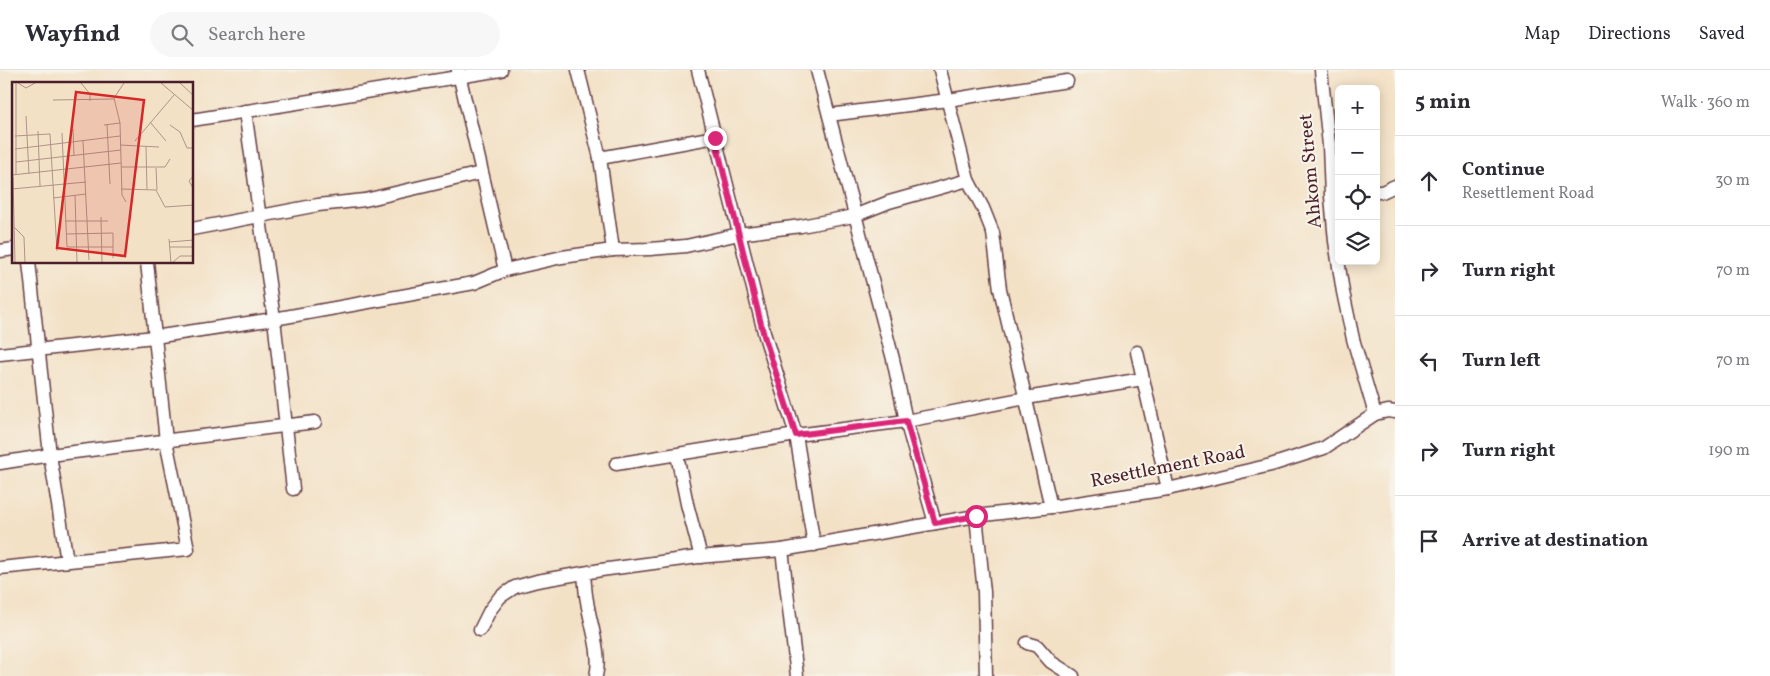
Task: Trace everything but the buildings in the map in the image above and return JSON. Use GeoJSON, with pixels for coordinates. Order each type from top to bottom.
{"type":"FeatureCollection","features":[{"type":"Feature","properties":{"kind":"street"},"geometry":{"type":"LineString","coordinates":[[194,120],[458,73],[501,70]]}},
{"type":"Feature","properties":{"kind":"street"},"geometry":{"type":"LineString","coordinates":[[578,70],[600,158],[613,250]]}},
{"type":"Feature","properties":{"kind":"street"},"geometry":{"type":"LineString","coordinates":[[698,70],[764,336],[796,435],[814,545]]}},
{"type":"Feature","properties":{"kind":"street"},"geometry":{"type":"LineString","coordinates":[[816,70],[830,115],[854,216],[893,359],[906,421],[935,523]]}},
{"type":"Feature","properties":{"kind":"street"},"geometry":{"type":"LineString","coordinates":[[940,70],[968,180],[983,208],[993,233],[1000,289],[1051,508]]}},
{"type":"Feature","properties":{"kind":"street","name":"Ahkom Street"},"geometry":{"type":"LineString","coordinates":[[1321,70],[1335,195]]}},
{"type":"Feature","properties":{"kind":"street"},"geometry":{"type":"LineString","coordinates":[[458,73],[505,270]]}},
{"type":"Feature","properties":{"kind":"street"},"geometry":{"type":"LineString","coordinates":[[830,115],[948,100],[1066,81]]}},
{"type":"Feature","properties":{"kind":"street"},"geometry":{"type":"LineString","coordinates":[[245,111],[274,319],[293,489]]}},
{"type":"Feature","properties":{"kind":"street"},"geometry":{"type":"LineString","coordinates":[[600,158],[715,138]]}},
{"type":"Feature","properties":{"kind":"street"},"geometry":{"type":"LineString","coordinates":[[194,229],[318,205],[365,200],[481,173]]}},
{"type":"Feature","properties":{"kind":"street"},"geometry":{"type":"LineString","coordinates":[[0,354],[39,348],[154,337],[274,319],[474,283],[505,270],[562,257],[613,250],[686,246],[739,234],[802,226],[854,216],[890,202],[968,180]]}},
{"type":"Feature","properties":{"kind":"street"},"geometry":{"type":"LineString","coordinates":[[1380,192],[1395,186]]}},
{"type":"Feature","properties":{"kind":"street","name":"Ahkom Street"},"geometry":{"type":"LineString","coordinates":[[1335,220],[1335,241],[1343,292],[1353,339],[1375,414]]}},
{"type":"Feature","properties":{"kind":"street"},"geometry":{"type":"LineString","coordinates":[[29,264],[50,455],[67,561]]}},
{"type":"Feature","properties":{"kind":"street"},"geometry":{"type":"LineString","coordinates":[[0,568],[188,549],[166,441],[147,264]]}},
{"type":"Feature","properties":{"kind":"street"},"geometry":{"type":"LineString","coordinates":[[1137,352],[1168,489]]}},
{"type":"Feature","properties":{"kind":"street"},"geometry":{"type":"LineString","coordinates":[[616,464],[796,435],[906,421],[1026,398],[1143,379]]}},
{"type":"Feature","properties":{"kind":"street","name":"Resettlement Road"},"geometry":{"type":"LineString","coordinates":[[480,630],[490,610],[500,597],[515,587],[556,577],[701,557],[782,550],[976,516],[1051,508],[1168,489],[1271,465],[1324,448],[1375,414],[1388,411],[1395,412]]}},
{"type":"Feature","properties":{"kind":"street"},"geometry":{"type":"LineString","coordinates":[[0,464],[50,455],[286,424],[315,422]]}},
{"type":"Feature","properties":{"kind":"street"},"geometry":{"type":"LineString","coordinates":[[677,455],[701,557]]}},
{"type":"Feature","properties":{"kind":"street"},"geometry":{"type":"LineString","coordinates":[[976,516],[984,592],[986,676]]}},
{"type":"Feature","properties":{"kind":"street"},"geometry":{"type":"LineString","coordinates":[[782,550],[796,676]]}},
{"type":"Feature","properties":{"kind":"street"},"geometry":{"type":"LineString","coordinates":[[584,573],[586,600],[598,668],[596,676]]}},
{"type":"Feature","properties":{"kind":"street"},"geometry":{"type":"LineString","coordinates":[[1027,643],[1037,646],[1051,662],[1072,676]]}},
{"type":"Feature","properties":{"kind":"route"},"geometry":{"type":"LineString","coordinates":[[715,138],[764,336],[796,435],[846,427],[906,421],[935,523],[976,516]]}}]}
